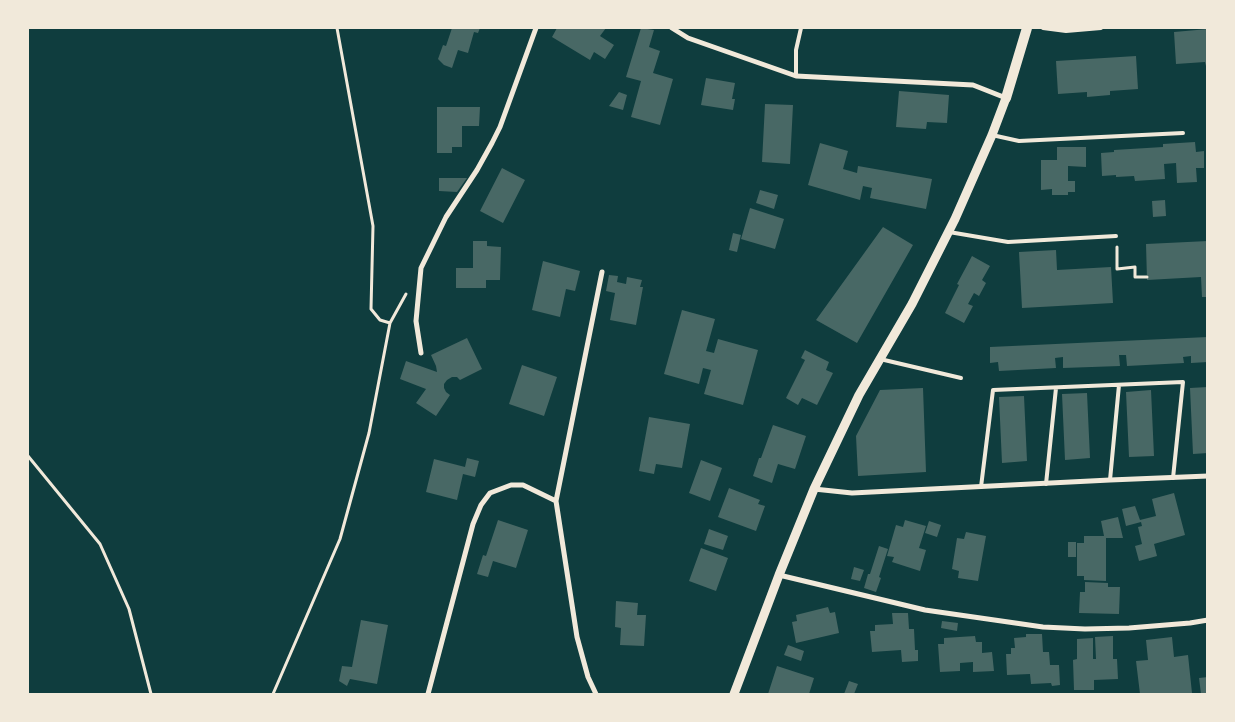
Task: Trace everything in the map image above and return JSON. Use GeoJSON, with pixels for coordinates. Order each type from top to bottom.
{"type":"FeatureCollection","features":[{"type":"Feature","properties":{"kind":"main road"},"geometry":{"type":"LineString","coordinates":[[1006,98],[1027,28]]}},
{"type":"Feature","properties":{"kind":"street"},"geometry":{"type":"LineString","coordinates":[[421,353],[416,321],[421,268],[446,217],[477,170],[500,127],[536,28]]}},
{"type":"Feature","properties":{"kind":"street"},"geometry":{"type":"LineString","coordinates":[[672,28],[688,38],[796,76],[973,85],[1006,98],[992,136],[949,232],[912,304],[859,395],[814,489],[734,694]]}},
{"type":"Feature","properties":{"kind":"street"},"geometry":{"type":"LineString","coordinates":[[596,694],[588,678],[577,637],[556,501],[602,272]]}},
{"type":"Feature","properties":{"kind":"street"},"geometry":{"type":"LineString","coordinates":[[814,489],[852,493],[1208,476]]}},
{"type":"Feature","properties":{"kind":"street"},"geometry":{"type":"LineString","coordinates":[[428,694],[473,524],[481,505],[490,493],[511,485],[523,485],[556,501]]}},
{"type":"Feature","properties":{"kind":"street"},"geometry":{"type":"LineString","coordinates":[[779,575],[925,610],[1043,628],[1129,628],[1208,620]]}},
{"type":"Feature","properties":{"kind":"lane"},"geometry":{"type":"LineString","coordinates":[[796,76],[796,50],[801,28]]}},
{"type":"Feature","properties":{"kind":"lane"},"geometry":{"type":"LineString","coordinates":[[1043,28],[1066,31],[1101,28]]}},
{"type":"Feature","properties":{"kind":"lane"},"geometry":{"type":"LineString","coordinates":[[992,136],[1019,141],[1183,133]]}},
{"type":"Feature","properties":{"kind":"lane"},"geometry":{"type":"LineString","coordinates":[[949,232],[1008,242],[1116,236]]}},
{"type":"Feature","properties":{"kind":"lane"},"geometry":{"type":"LineString","coordinates":[[880,359],[961,378]]}},
{"type":"Feature","properties":{"kind":"lane"},"geometry":{"type":"LineString","coordinates":[[981,487],[993,390],[1183,382],[1173,478]]}},
{"type":"Feature","properties":{"kind":"lane"},"geometry":{"type":"LineString","coordinates":[[1110,480],[1119,385]]}},
{"type":"Feature","properties":{"kind":"lane"},"geometry":{"type":"LineString","coordinates":[[1046,484],[1056,388]]}},
{"type":"Feature","properties":{"kind":"path"},"geometry":{"type":"LineString","coordinates":[[337,28],[373,226],[371,309],[380,320],[390,323]]}},
{"type":"Feature","properties":{"kind":"path"},"geometry":{"type":"LineString","coordinates":[[1116,236],[1117,269],[1134,267],[1135,277],[1147,277]]}},
{"type":"Feature","properties":{"kind":"path"},"geometry":{"type":"LineString","coordinates":[[273,694],[340,539],[369,433],[390,323],[407,292]]}},
{"type":"Feature","properties":{"kind":"path"},"geometry":{"type":"LineString","coordinates":[[28,456],[100,544],[129,609],[150,694]]}},
{"type":"Feature","properties":{"kind":"building"},"geometry":{"type":"Polygon","coordinates":[[[452,28],[480,28],[478,33],[474,32],[468,53],[458,50],[452,68],[444,65],[438,59],[443,45],[446,46],[452,28]]]}},
{"type":"Feature","properties":{"kind":"building"},"geometry":{"type":"Polygon","coordinates":[[[557,28],[606,28],[600,36],[614,45],[605,59],[594,52],[590,60],[552,37],[557,28]]]}},
{"type":"Feature","properties":{"kind":"building"},"geometry":{"type":"Polygon","coordinates":[[[641,28],[654,30],[649,47],[660,51],[653,73],[673,79],[660,125],[631,117],[641,81],[626,77],[641,28]]]}},
{"type":"Feature","properties":{"kind":"building"},"geometry":{"type":"Polygon","coordinates":[[[1208,29],[1208,66],[1206,66],[1205,62],[1176,64],[1174,32],[1208,29]]]}},
{"type":"Feature","properties":{"kind":"building"},"geometry":{"type":"Polygon","coordinates":[[[1136,56],[1138,89],[1110,91],[1110,95],[1087,97],[1087,92],[1058,94],[1056,61],[1136,56]]]}},
{"type":"Feature","properties":{"kind":"building"},"geometry":{"type":"Polygon","coordinates":[[[706,78],[735,83],[732,99],[735,99],[733,110],[701,105],[706,78]]]}},
{"type":"Feature","properties":{"kind":"building"},"geometry":{"type":"Polygon","coordinates":[[[899,91],[949,95],[947,123],[927,122],[926,129],[896,127],[899,91]]]}},
{"type":"Feature","properties":{"kind":"building"},"geometry":{"type":"Polygon","coordinates":[[[619,92],[627,95],[623,110],[609,106],[619,92]]]}},
{"type":"Feature","properties":{"kind":"building"},"geometry":{"type":"Polygon","coordinates":[[[765,104],[793,105],[790,164],[762,162],[765,104]]]}},
{"type":"Feature","properties":{"kind":"building"},"geometry":{"type":"Polygon","coordinates":[[[437,107],[480,107],[479,126],[462,126],[462,147],[452,147],[452,153],[437,153],[437,107]]]}},
{"type":"Feature","properties":{"kind":"building"},"geometry":{"type":"Polygon","coordinates":[[[1195,142],[1196,152],[1204,151],[1204,168],[1196,168],[1197,182],[1177,183],[1176,163],[1164,164],[1165,179],[1135,181],[1134,176],[1102,176],[1101,153],[1114,152],[1114,150],[1163,147],[1163,144],[1195,142]]]}},
{"type":"Feature","properties":{"kind":"building"},"geometry":{"type":"Polygon","coordinates":[[[820,143],[848,151],[843,169],[857,173],[858,166],[932,179],[926,209],[870,198],[872,188],[863,186],[860,200],[808,185],[820,143]]]}},
{"type":"Feature","properties":{"kind":"building"},"geometry":{"type":"Polygon","coordinates":[[[1057,147],[1086,147],[1086,167],[1068,166],[1068,181],[1075,181],[1075,192],[1068,192],[1068,195],[1052,195],[1052,189],[1041,190],[1041,160],[1057,160],[1057,147]]]}},
{"type":"Feature","properties":{"kind":"building"},"geometry":{"type":"Polygon","coordinates":[[[502,168],[525,180],[503,223],[480,211],[502,168]]]}},
{"type":"Feature","properties":{"kind":"building"},"geometry":{"type":"Polygon","coordinates":[[[439,178],[467,178],[457,192],[439,191],[439,178]]]}},
{"type":"Feature","properties":{"kind":"building"},"geometry":{"type":"Polygon","coordinates":[[[760,190],[778,195],[774,209],[756,203],[760,190]]]}},
{"type":"Feature","properties":{"kind":"building"},"geometry":{"type":"Polygon","coordinates":[[[1165,200],[1166,216],[1153,217],[1152,201],[1165,200]]]}},
{"type":"Feature","properties":{"kind":"building"},"geometry":{"type":"Polygon","coordinates":[[[750,208],[784,219],[775,249],[741,239],[750,208]]]}},
{"type":"Feature","properties":{"kind":"building"},"geometry":{"type":"Polygon","coordinates":[[[883,227],[913,245],[857,343],[816,320],[883,227]]]}},
{"type":"Feature","properties":{"kind":"building"},"geometry":{"type":"Polygon","coordinates":[[[733,233],[741,235],[737,252],[729,250],[733,233]]]}},
{"type":"Feature","properties":{"kind":"building"},"geometry":{"type":"Polygon","coordinates":[[[473,241],[487,241],[487,246],[501,247],[500,280],[486,280],[486,288],[456,288],[456,268],[473,268],[473,241]]]}},
{"type":"Feature","properties":{"kind":"building"},"geometry":{"type":"Polygon","coordinates":[[[1208,241],[1208,297],[1202,297],[1201,277],[1147,280],[1146,244],[1208,241]]]}},
{"type":"Feature","properties":{"kind":"building"},"geometry":{"type":"Polygon","coordinates":[[[1056,250],[1057,270],[1111,267],[1113,303],[1022,308],[1019,252],[1056,250]]]}},
{"type":"Feature","properties":{"kind":"building"},"geometry":{"type":"Polygon","coordinates":[[[972,256],[990,266],[982,280],[986,283],[979,296],[974,293],[968,304],[973,306],[964,323],[945,313],[959,285],[957,284],[972,256]]]}},
{"type":"Feature","properties":{"kind":"building"},"geometry":{"type":"Polygon","coordinates":[[[543,261],[580,271],[575,291],[566,289],[560,317],[532,310],[543,261]]]}},
{"type":"Feature","properties":{"kind":"building"},"geometry":{"type":"Polygon","coordinates":[[[609,275],[618,276],[617,282],[626,284],[627,277],[642,280],[640,287],[643,287],[636,325],[610,320],[615,293],[606,291],[609,275]]]}},
{"type":"Feature","properties":{"kind":"building"},"geometry":{"type":"Polygon","coordinates":[[[682,310],[715,319],[706,351],[714,353],[718,339],[758,350],[743,405],[704,394],[711,370],[703,368],[699,384],[664,374],[682,310]]]}},
{"type":"Feature","properties":{"kind":"building"},"geometry":{"type":"Polygon","coordinates":[[[1208,337],[1208,362],[1191,363],[1191,356],[1183,357],[1184,363],[1127,366],[1126,355],[1119,355],[1120,366],[1063,368],[1063,357],[1055,358],[1056,368],[999,371],[998,362],[990,363],[990,347],[1208,337]]]}},
{"type":"Feature","properties":{"kind":"building"},"geometry":{"type":"Polygon","coordinates":[[[467,338],[482,369],[460,380],[457,377],[452,377],[447,380],[444,388],[450,395],[436,416],[416,403],[426,389],[400,379],[406,361],[437,372],[431,355],[467,338]]]}},
{"type":"Feature","properties":{"kind":"building"},"geometry":{"type":"Polygon","coordinates":[[[805,350],[829,362],[826,370],[833,373],[817,405],[802,398],[798,405],[786,398],[805,360],[801,358],[805,350]]]}},
{"type":"Feature","properties":{"kind":"building"},"geometry":{"type":"Polygon","coordinates":[[[522,365],[557,377],[544,416],[509,404],[522,365]]]}},
{"type":"Feature","properties":{"kind":"building"},"geometry":{"type":"Polygon","coordinates":[[[1208,387],[1208,453],[1193,454],[1190,388],[1208,387]]]}},
{"type":"Feature","properties":{"kind":"building"},"geometry":{"type":"Polygon","coordinates":[[[923,388],[926,472],[858,476],[856,436],[880,390],[923,388]]]}},
{"type":"Feature","properties":{"kind":"building"},"geometry":{"type":"Polygon","coordinates":[[[1151,390],[1154,456],[1129,457],[1126,392],[1151,390]]]}},
{"type":"Feature","properties":{"kind":"building"},"geometry":{"type":"Polygon","coordinates":[[[1087,393],[1090,458],[1065,460],[1062,394],[1087,393]]]}},
{"type":"Feature","properties":{"kind":"building"},"geometry":{"type":"Polygon","coordinates":[[[1024,396],[1027,461],[1002,463],[999,397],[1024,396]]]}},
{"type":"Feature","properties":{"kind":"building"},"geometry":{"type":"Polygon","coordinates":[[[649,417],[690,424],[682,468],[656,464],[654,474],[639,471],[649,417]]]}},
{"type":"Feature","properties":{"kind":"building"},"geometry":{"type":"Polygon","coordinates":[[[773,425],[806,436],[795,469],[778,464],[772,483],[753,476],[773,425]]]}},
{"type":"Feature","properties":{"kind":"building"},"geometry":{"type":"Polygon","coordinates":[[[467,458],[479,461],[475,477],[463,474],[457,500],[426,492],[434,459],[465,467],[467,458]]]}},
{"type":"Feature","properties":{"kind":"building"},"geometry":{"type":"Polygon","coordinates":[[[701,460],[722,468],[710,501],[689,493],[701,460]]]}},
{"type":"Feature","properties":{"kind":"building"},"geometry":{"type":"Polygon","coordinates":[[[729,488],[760,500],[758,504],[765,506],[756,531],[718,517],[729,488]]]}},
{"type":"Feature","properties":{"kind":"building"},"geometry":{"type":"Polygon","coordinates":[[[1174,493],[1185,535],[1154,544],[1157,556],[1139,561],[1135,546],[1142,544],[1138,527],[1142,526],[1141,522],[1126,526],[1122,509],[1135,506],[1140,520],[1156,516],[1152,499],[1174,493]]]}},
{"type":"Feature","properties":{"kind":"building"},"geometry":{"type":"Polygon","coordinates":[[[1118,517],[1123,538],[1106,538],[1106,581],[1084,580],[1084,576],[1077,576],[1077,543],[1084,543],[1084,536],[1104,536],[1101,521],[1118,517]]]}},
{"type":"Feature","properties":{"kind":"building"},"geometry":{"type":"Polygon","coordinates":[[[498,520],[528,530],[516,568],[493,561],[488,577],[477,574],[483,555],[486,556],[498,520]]]}},
{"type":"Feature","properties":{"kind":"building"},"geometry":{"type":"Polygon","coordinates":[[[905,520],[926,526],[919,548],[926,550],[920,571],[892,562],[894,557],[887,556],[896,525],[903,527],[905,520]]]}},
{"type":"Feature","properties":{"kind":"building"},"geometry":{"type":"Polygon","coordinates":[[[929,521],[941,525],[937,537],[925,533],[929,521]]]}},
{"type":"Feature","properties":{"kind":"building"},"geometry":{"type":"Polygon","coordinates":[[[709,529],[728,536],[723,550],[704,544],[709,529]]]}},
{"type":"Feature","properties":{"kind":"building"},"geometry":{"type":"Polygon","coordinates":[[[966,532],[986,536],[978,581],[958,578],[959,571],[952,569],[957,538],[964,539],[966,532]]]}},
{"type":"Feature","properties":{"kind":"building"},"geometry":{"type":"Polygon","coordinates":[[[1068,542],[1076,542],[1076,557],[1068,557],[1068,542]]]}},
{"type":"Feature","properties":{"kind":"building"},"geometry":{"type":"Polygon","coordinates":[[[879,546],[888,549],[876,592],[864,588],[879,546]]]}},
{"type":"Feature","properties":{"kind":"building"},"geometry":{"type":"Polygon","coordinates":[[[701,548],[728,558],[716,591],[689,581],[701,548]]]}},
{"type":"Feature","properties":{"kind":"building"},"geometry":{"type":"Polygon","coordinates":[[[854,567],[864,570],[860,581],[851,579],[854,567]]]}},
{"type":"Feature","properties":{"kind":"building"},"geometry":{"type":"Polygon","coordinates":[[[1085,582],[1108,583],[1108,587],[1120,587],[1119,614],[1079,613],[1080,592],[1085,592],[1085,582]]]}},
{"type":"Feature","properties":{"kind":"building"},"geometry":{"type":"Polygon","coordinates":[[[616,601],[638,603],[637,615],[646,615],[644,646],[620,645],[621,628],[615,627],[616,601]]]}},
{"type":"Feature","properties":{"kind":"building"},"geometry":{"type":"Polygon","coordinates":[[[828,607],[830,613],[835,612],[839,633],[796,643],[792,622],[797,621],[796,615],[828,607]]]}},
{"type":"Feature","properties":{"kind":"building"},"geometry":{"type":"Polygon","coordinates":[[[892,613],[908,613],[909,629],[914,629],[915,650],[918,650],[918,661],[902,662],[901,650],[872,652],[870,631],[875,631],[875,625],[893,624],[892,613]]]}},
{"type":"Feature","properties":{"kind":"building"},"geometry":{"type":"Polygon","coordinates":[[[361,620],[388,625],[377,684],[350,679],[347,686],[339,681],[342,666],[352,667],[361,620]]]}},
{"type":"Feature","properties":{"kind":"building"},"geometry":{"type":"Polygon","coordinates":[[[942,621],[958,623],[957,631],[941,628],[942,621]]]}},
{"type":"Feature","properties":{"kind":"building"},"geometry":{"type":"Polygon","coordinates":[[[1026,634],[1042,634],[1043,652],[1049,652],[1050,665],[1059,665],[1060,685],[1052,686],[1051,683],[1031,684],[1030,674],[1007,675],[1006,654],[1011,654],[1011,648],[1015,648],[1014,638],[1026,637],[1026,634]]]}},
{"type":"Feature","properties":{"kind":"building"},"geometry":{"type":"Polygon","coordinates":[[[975,636],[976,642],[982,642],[982,653],[992,652],[994,671],[973,672],[973,662],[960,663],[960,671],[940,672],[938,644],[944,644],[944,638],[975,636]]]}},
{"type":"Feature","properties":{"kind":"building"},"geometry":{"type":"Polygon","coordinates":[[[1113,636],[1113,659],[1117,659],[1118,679],[1094,680],[1094,690],[1074,690],[1073,660],[1077,659],[1077,639],[1093,638],[1093,659],[1096,659],[1095,637],[1113,636]]]}},
{"type":"Feature","properties":{"kind":"building"},"geometry":{"type":"Polygon","coordinates":[[[1172,637],[1174,657],[1188,655],[1192,693],[1140,694],[1136,661],[1148,660],[1146,640],[1172,637]]]}},
{"type":"Feature","properties":{"kind":"building"},"geometry":{"type":"Polygon","coordinates":[[[788,645],[804,651],[801,661],[784,655],[788,645]]]}},
{"type":"Feature","properties":{"kind":"building"},"geometry":{"type":"Polygon","coordinates":[[[777,666],[814,678],[809,694],[768,694],[777,666]]]}},
{"type":"Feature","properties":{"kind":"building"},"geometry":{"type":"Polygon","coordinates":[[[1208,677],[1208,694],[1201,694],[1199,678],[1208,677]]]}},
{"type":"Feature","properties":{"kind":"building"},"geometry":{"type":"Polygon","coordinates":[[[849,681],[858,684],[854,694],[844,694],[849,681]]]}}]}
